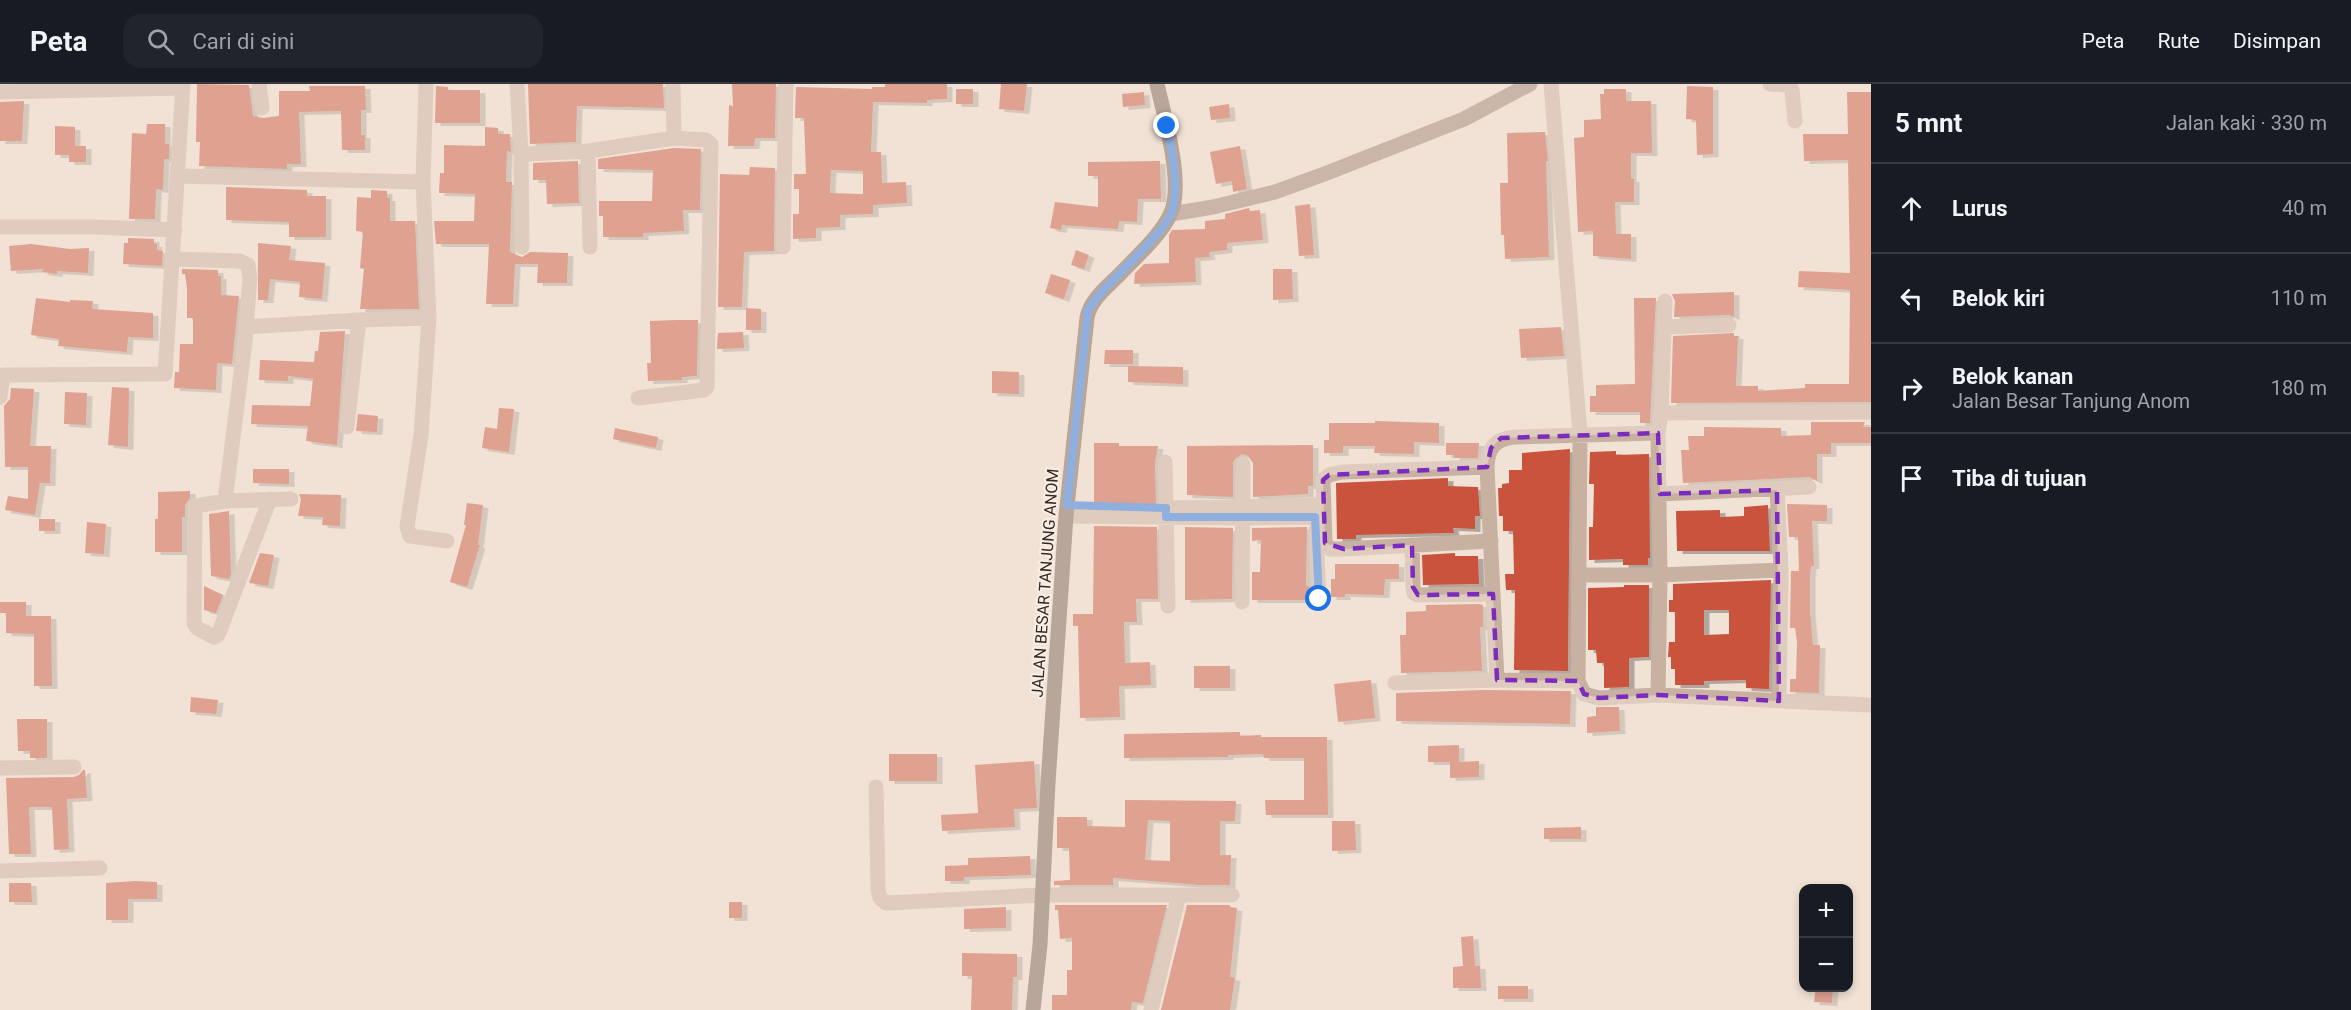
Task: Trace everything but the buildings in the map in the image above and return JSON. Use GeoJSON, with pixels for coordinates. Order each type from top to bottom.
{"type":"FeatureCollection","features":[{"type":"Feature","properties":{"kind":"main road"},"geometry":{"type":"LineString","coordinates":[[1157,84],[1173,154],[1174,188],[1171,214]]}},
{"type":"Feature","properties":{"kind":"main road","name":"JALAN BESAR TANJUNG ANOM"},"geometry":{"type":"LineString","coordinates":[[1033,1010],[1041,945],[1042,895],[1066,511],[1088,310],[1104,290],[1140,254],[1171,214]]}},
{"type":"Feature","properties":{"kind":"street"},"geometry":{"type":"LineString","coordinates":[[260,84],[262,108]]}},
{"type":"Feature","properties":{"kind":"street"},"geometry":{"type":"LineString","coordinates":[[426,84],[423,182],[429,318],[421,435],[407,527],[410,536],[447,541]]}},
{"type":"Feature","properties":{"kind":"street"},"geometry":{"type":"LineString","coordinates":[[517,84],[521,152],[522,246]]}},
{"type":"Feature","properties":{"kind":"street"},"geometry":{"type":"LineString","coordinates":[[673,84],[674,138]]}},
{"type":"Feature","properties":{"kind":"street"},"geometry":{"type":"LineString","coordinates":[[783,247],[786,84]]}},
{"type":"Feature","properties":{"kind":"street"},"geometry":{"type":"LineString","coordinates":[[1171,214],[1213,207],[1275,192],[1464,119],[1530,84]]}},
{"type":"Feature","properties":{"kind":"street"},"geometry":{"type":"LineString","coordinates":[[1551,84],[1580,434],[1578,681],[1584,693],[1599,698],[1658,695],[1869,705]]}},
{"type":"Feature","properties":{"kind":"street"},"geometry":{"type":"LineString","coordinates":[[1770,84],[1787,85],[1792,90],[1795,121]]}},
{"type":"Feature","properties":{"kind":"street"},"geometry":{"type":"LineString","coordinates":[[0,92],[183,86],[165,374],[2,375],[0,397]]}},
{"type":"Feature","properties":{"kind":"street"},"geometry":{"type":"LineString","coordinates":[[521,152],[527,154],[588,151],[674,138],[706,140],[711,144],[707,387],[704,390],[638,398]]}},
{"type":"Feature","properties":{"kind":"street"},"geometry":{"type":"LineString","coordinates":[[588,151],[590,247]]}},
{"type":"Feature","properties":{"kind":"street"},"geometry":{"type":"LineString","coordinates":[[177,176],[423,182]]}},
{"type":"Feature","properties":{"kind":"street"},"geometry":{"type":"LineString","coordinates":[[0,228],[94,227],[175,230]]}},
{"type":"Feature","properties":{"kind":"street"},"geometry":{"type":"LineString","coordinates":[[173,259],[246,262],[250,278],[225,501]]}},
{"type":"Feature","properties":{"kind":"street"},"geometry":{"type":"LineString","coordinates":[[1658,695],[1660,494],[1658,433],[1661,413],[1665,301]]}},
{"type":"Feature","properties":{"kind":"street"},"geometry":{"type":"LineString","coordinates":[[246,327],[429,318]]}},
{"type":"Feature","properties":{"kind":"street"},"geometry":{"type":"LineString","coordinates":[[347,427],[359,320]]}},
{"type":"Feature","properties":{"kind":"street"},"geometry":{"type":"LineString","coordinates":[[1665,327],[1729,325]]}},
{"type":"Feature","properties":{"kind":"street"},"geometry":{"type":"LineString","coordinates":[[1661,413],[1871,412]]}},
{"type":"Feature","properties":{"kind":"street"},"geometry":{"type":"LineString","coordinates":[[1497,680],[1487,467],[1491,448],[1501,438],[1658,433]]}},
{"type":"Feature","properties":{"kind":"street"},"geometry":{"type":"LineString","coordinates":[[1165,462],[1168,606]]}},
{"type":"Feature","properties":{"kind":"street"},"geometry":{"type":"LineString","coordinates":[[1242,602],[1243,464]]}},
{"type":"Feature","properties":{"kind":"street"},"geometry":{"type":"LineString","coordinates":[[1487,467],[1342,472],[1329,475],[1323,480],[1325,543],[1330,549],[1491,541]]}},
{"type":"Feature","properties":{"kind":"street"},"geometry":{"type":"LineString","coordinates":[[1314,479],[1319,599]]}},
{"type":"Feature","properties":{"kind":"street"},"geometry":{"type":"LineString","coordinates":[[1660,494],[1809,488]]}},
{"type":"Feature","properties":{"kind":"street"},"geometry":{"type":"LineString","coordinates":[[1777,490],[1781,570],[1779,701]]}},
{"type":"Feature","properties":{"kind":"street"},"geometry":{"type":"LineString","coordinates":[[270,500],[218,635],[214,637],[197,628],[194,623],[195,506],[225,501],[291,499]]}},
{"type":"Feature","properties":{"kind":"street"},"geometry":{"type":"LineString","coordinates":[[1066,511],[1166,513],[1316,511]]}},
{"type":"Feature","properties":{"kind":"street"},"geometry":{"type":"LineString","coordinates":[[1412,545],[1413,587],[1414,593],[1418,596],[1493,594]]}},
{"type":"Feature","properties":{"kind":"street"},"geometry":{"type":"LineString","coordinates":[[1580,575],[1660,575],[1781,570]]}},
{"type":"Feature","properties":{"kind":"street"},"geometry":{"type":"LineString","coordinates":[[1395,683],[1497,680],[1578,681]]}},
{"type":"Feature","properties":{"kind":"street"},"geometry":{"type":"LineString","coordinates":[[0,768],[74,767]]}},
{"type":"Feature","properties":{"kind":"street"},"geometry":{"type":"LineString","coordinates":[[876,787],[878,890],[880,898],[886,903],[1042,895],[1232,895]]}},
{"type":"Feature","properties":{"kind":"street"},"geometry":{"type":"LineString","coordinates":[[0,871],[100,868]]}},
{"type":"Feature","properties":{"kind":"street"},"geometry":{"type":"LineString","coordinates":[[1151,1010],[1179,895]]}},
{"type":"Feature","properties":{"kind":"highlighted area"},"geometry":{"type":"Polygon","coordinates":[[[1658,433],[1660,494],[1777,490],[1779,701],[1658,695],[1599,698],[1584,694],[1578,681],[1497,680],[1493,594],[1418,595],[1413,587],[1412,545],[1344,549],[1325,543],[1323,480],[1329,475],[1487,467],[1491,448],[1501,438],[1658,433]]]}},
{"type":"Feature","properties":{"kind":"route"},"geometry":{"type":"LineString","coordinates":[[1167,126],[1173,154],[1174,188],[1171,214],[1140,254],[1104,290],[1088,310],[1067,505],[1166,508],[1166,517],[1315,517],[1319,599]]}}]}
